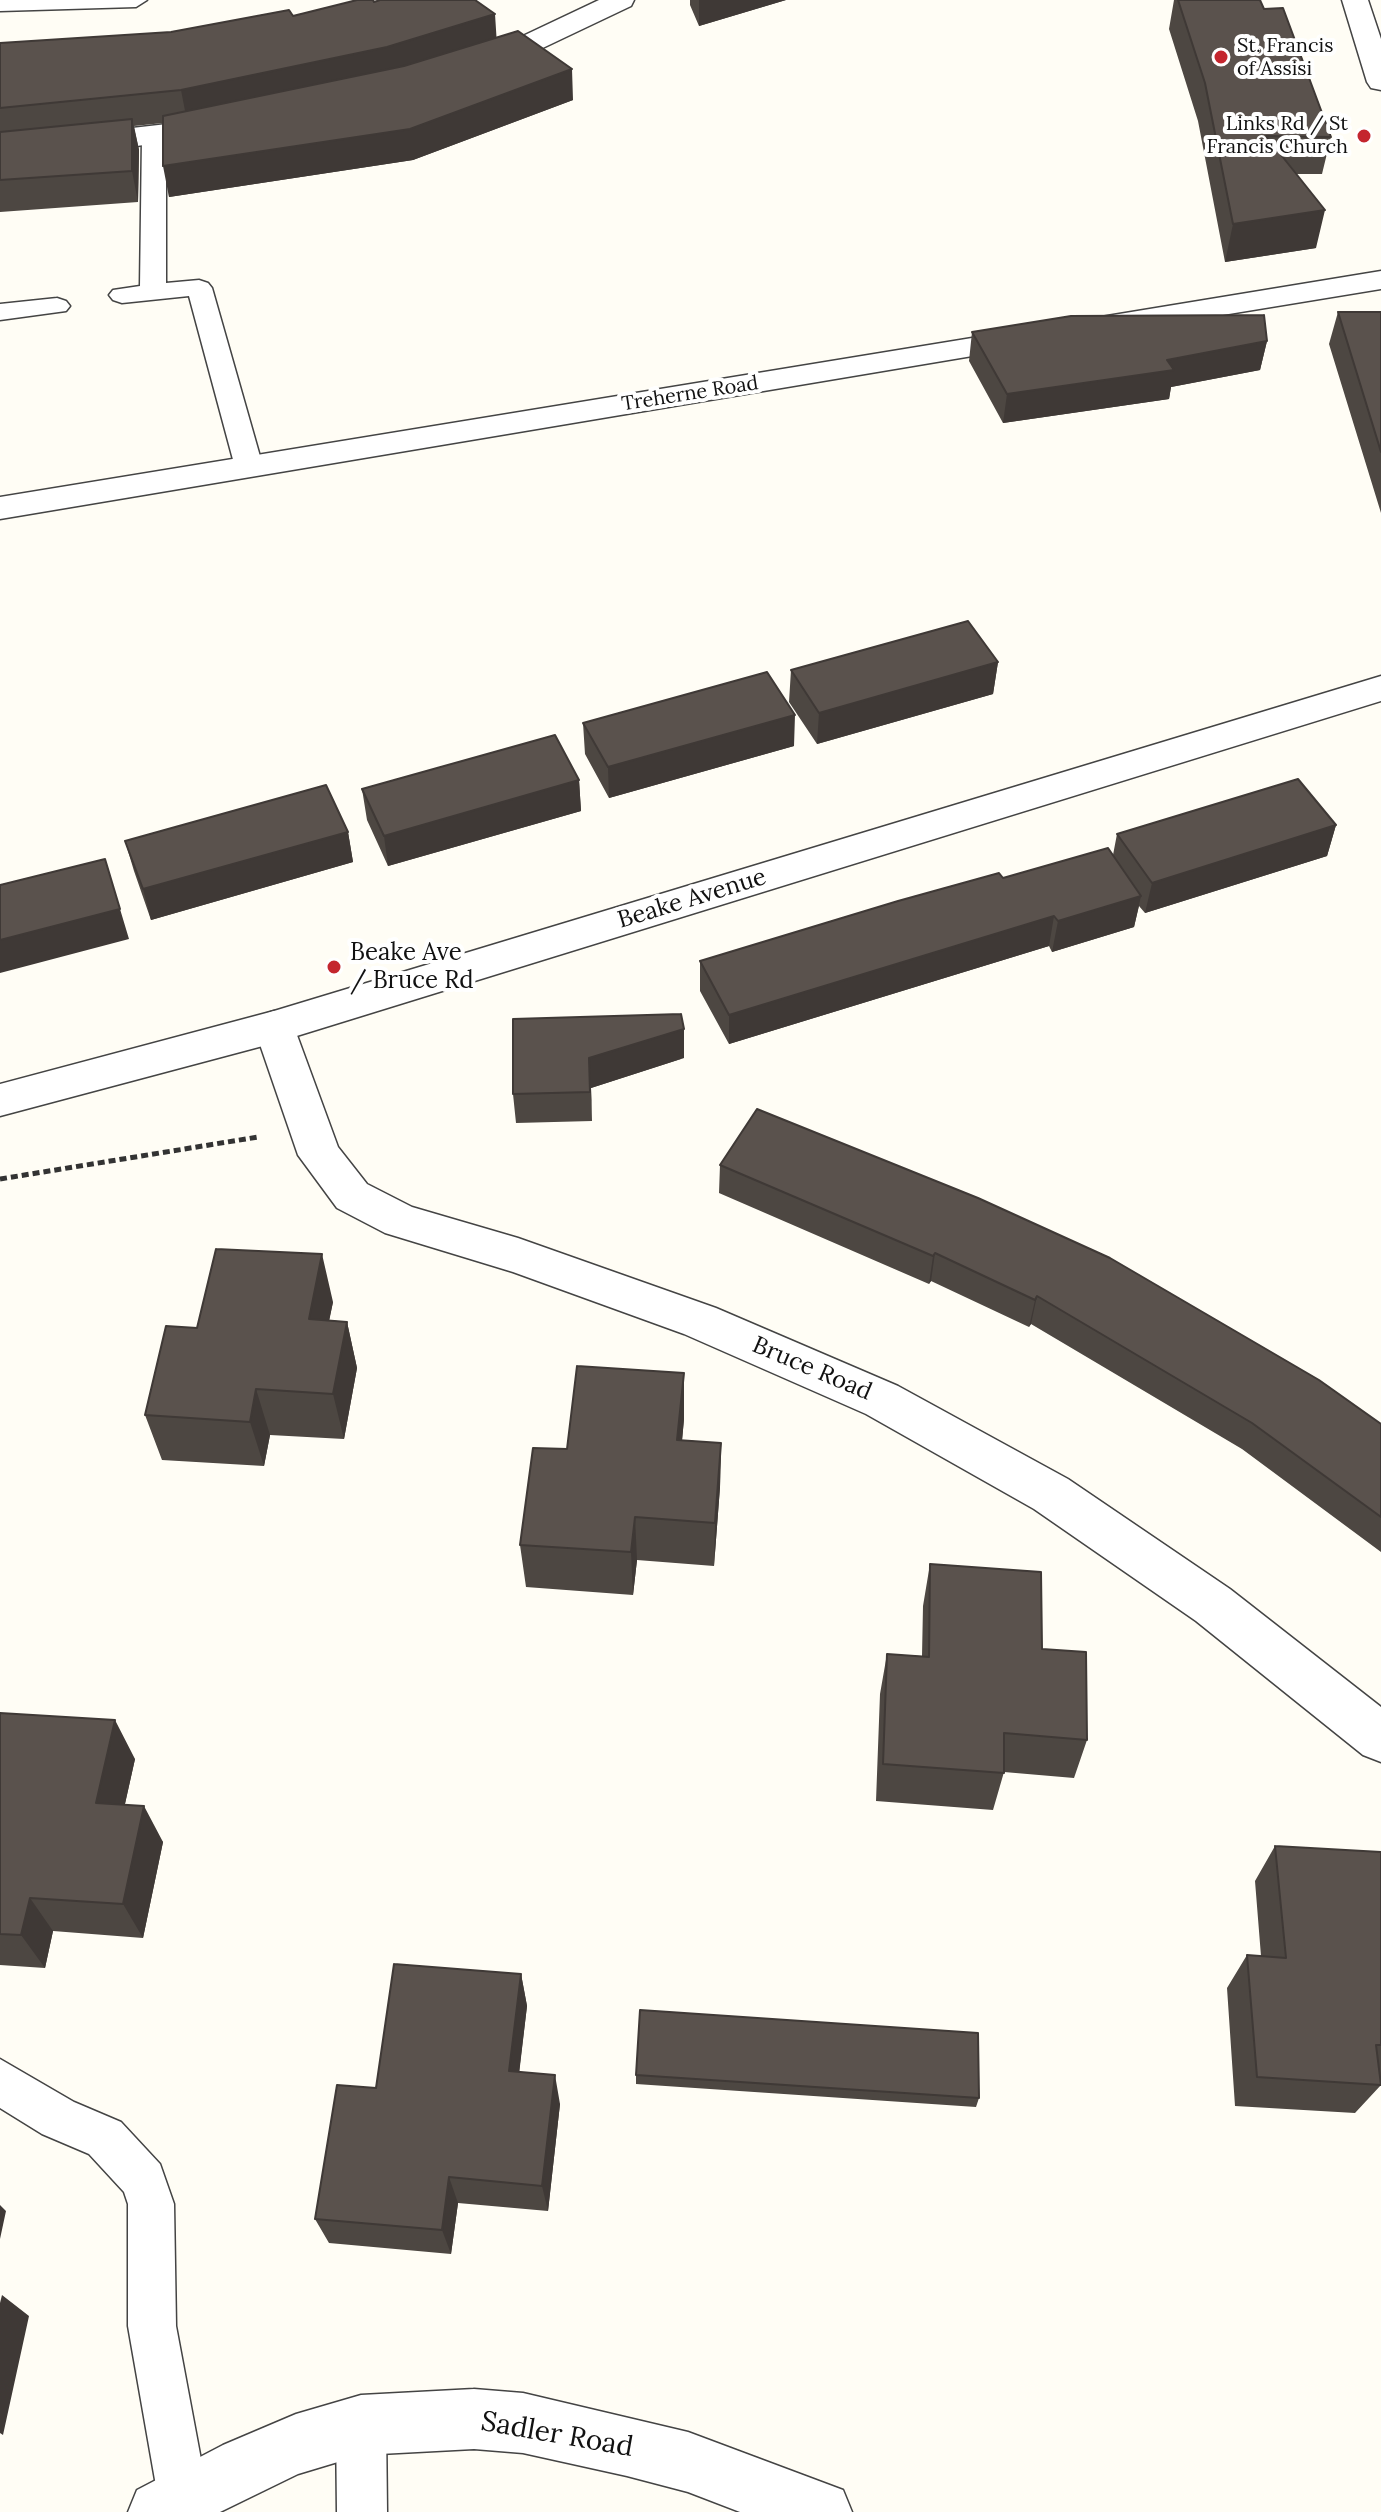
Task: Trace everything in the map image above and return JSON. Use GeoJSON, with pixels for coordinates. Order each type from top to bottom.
{"type":"FeatureCollection","features":[{"type":"Feature","properties":{"kind":"street"},"geometry":{"type":"LineString","coordinates":[[455,71],[499,58],[621,0]]}},
{"type":"Feature","properties":{"kind":"street"},"geometry":{"type":"LineString","coordinates":[[1355,0],[1381,82]]}},
{"type":"Feature","properties":{"kind":"street"},"geometry":{"type":"LineString","coordinates":[[0,152],[154,137],[250,121]]}},
{"type":"Feature","properties":{"kind":"street","name":"Treherne Road"},"geometry":{"type":"LineString","coordinates":[[0,508],[1381,280]]}},
{"type":"Feature","properties":{"kind":"street","name":"Beake Avenue"},"geometry":{"type":"LineString","coordinates":[[0,1100],[274,1027],[1381,688]]}},
{"type":"Feature","properties":{"kind":"street","name":"Bruce Road"},"geometry":{"type":"LineString","coordinates":[[274,1027],[319,1155],[352,1196],[400,1221],[518,1256],[700,1321],[882,1400],[1038,1487],[1213,1605],[1381,1738]]}},
{"type":"Feature","properties":{"kind":"street","name":"Sadler Road"},"geometry":{"type":"LineString","coordinates":[[171,2505],[296,2444],[361,2425],[474,2419],[535,2426],[688,2462],[821,2512]]}},
{"type":"Feature","properties":{"kind":"lane"},"geometry":{"type":"LineString","coordinates":[[0,2],[136,0]]}},
{"type":"Feature","properties":{"kind":"lane"},"geometry":{"type":"LineString","coordinates":[[153,292],[154,137]]}},
{"type":"Feature","properties":{"kind":"lane"},"geometry":{"type":"LineString","coordinates":[[122,295],[199,288],[249,467]]}},
{"type":"Feature","properties":{"kind":"lane"},"geometry":{"type":"LineString","coordinates":[[0,312],[57,306]]}},
{"type":"Feature","properties":{"kind":"lane"},"geometry":{"type":"LineString","coordinates":[[0,2082],[58,2118],[105,2138],[144,2180],[151,2204],[152,2326],[171,2505]]}},
{"type":"Feature","properties":{"kind":"lane"},"geometry":{"type":"LineString","coordinates":[[361,2425],[362,2512]]}},
{"type":"Feature","properties":{"kind":"path"},"geometry":{"type":"LineString","coordinates":[[0,1179],[311,1130]]}},
{"type":"Feature","properties":{"kind":"building"},"geometry":{"type":"Polygon","coordinates":[[[357,0],[475,0],[495,14],[387,47],[181,90],[0,108],[0,43],[171,32],[289,10],[293,16],[357,0]]]}},
{"type":"Feature","properties":{"kind":"building"},"geometry":{"type":"Polygon","coordinates":[[[1178,0],[1260,0],[1264,9],[1283,8],[1331,137],[1266,136],[1325,210],[1233,224],[1205,83],[1178,0]]]}},
{"type":"Feature","properties":{"kind":"building"},"geometry":{"type":"Polygon","coordinates":[[[518,31],[572,69],[410,129],[163,166],[163,116],[404,66],[518,31]]]}},
{"type":"Feature","properties":{"kind":"building"},"geometry":{"type":"Polygon","coordinates":[[[132,119],[132,171],[0,180],[0,132],[132,119]]]}},
{"type":"Feature","properties":{"kind":"building"},"geometry":{"type":"Polygon","coordinates":[[[1338,312],[1381,312],[1381,452],[1338,312]]]}},
{"type":"Feature","properties":{"kind":"building"},"geometry":{"type":"Polygon","coordinates":[[[1264,315],[1267,341],[1167,360],[1174,370],[1007,394],[972,332],[1071,316],[1264,315]]]}},
{"type":"Feature","properties":{"kind":"building"},"geometry":{"type":"Polygon","coordinates":[[[968,621],[998,662],[819,713],[791,670],[968,621]]]}},
{"type":"Feature","properties":{"kind":"building"},"geometry":{"type":"Polygon","coordinates":[[[767,672],[795,715],[608,767],[583,723],[767,672]]]}},
{"type":"Feature","properties":{"kind":"building"},"geometry":{"type":"Polygon","coordinates":[[[555,735],[579,780],[384,836],[362,789],[555,735]]]}},
{"type":"Feature","properties":{"kind":"building"},"geometry":{"type":"Polygon","coordinates":[[[1298,779],[1336,825],[1152,883],[1117,834],[1298,779]]]}},
{"type":"Feature","properties":{"kind":"building"},"geometry":{"type":"Polygon","coordinates":[[[326,785],[348,832],[143,889],[125,841],[326,785]]]}},
{"type":"Feature","properties":{"kind":"building"},"geometry":{"type":"Polygon","coordinates":[[[1108,848],[1141,896],[1058,921],[1054,916],[729,1015],[700,961],[999,873],[1003,878],[1108,848]]]}},
{"type":"Feature","properties":{"kind":"building"},"geometry":{"type":"Polygon","coordinates":[[[105,859],[120,909],[0,940],[0,885],[105,859]]]}},
{"type":"Feature","properties":{"kind":"building"},"geometry":{"type":"Polygon","coordinates":[[[681,1014],[684,1029],[589,1058],[590,1092],[513,1094],[513,1019],[681,1014]]]}},
{"type":"Feature","properties":{"kind":"building"},"geometry":{"type":"Polygon","coordinates":[[[757,1109],[978,1198],[1110,1258],[1319,1380],[1381,1424],[1381,1517],[1252,1423],[1037,1296],[1035,1300],[935,1253],[933,1256],[720,1165],[757,1109]]]}},
{"type":"Feature","properties":{"kind":"building"},"geometry":{"type":"Polygon","coordinates":[[[216,1249],[322,1254],[309,1319],[347,1322],[333,1394],[256,1389],[250,1422],[145,1415],[166,1326],[197,1328],[216,1249]]]}},
{"type":"Feature","properties":{"kind":"building"},"geometry":{"type":"Polygon","coordinates":[[[577,1366],[684,1373],[677,1440],[721,1443],[715,1523],[635,1517],[631,1552],[520,1545],[533,1448],[567,1449],[577,1366]]]}},
{"type":"Feature","properties":{"kind":"building"},"geometry":{"type":"Polygon","coordinates":[[[930,1564],[1041,1572],[1042,1649],[1086,1652],[1087,1740],[1004,1733],[1004,1773],[883,1764],[887,1654],[929,1657],[930,1564]]]}},
{"type":"Feature","properties":{"kind":"building"},"geometry":{"type":"Polygon","coordinates":[[[0,1713],[115,1720],[96,1803],[144,1806],[123,1904],[30,1898],[21,1935],[0,1934],[0,1713]]]}},
{"type":"Feature","properties":{"kind":"building"},"geometry":{"type":"Polygon","coordinates":[[[1275,1846],[1381,1852],[1381,2045],[1376,2045],[1381,2085],[1257,2077],[1247,1955],[1286,1958],[1275,1846]]]}},
{"type":"Feature","properties":{"kind":"building"},"geometry":{"type":"Polygon","coordinates":[[[394,1964],[521,1974],[509,2071],[555,2075],[542,2186],[449,2177],[442,2230],[315,2219],[337,2085],[376,2088],[394,1964]]]}},
{"type":"Feature","properties":{"kind":"building"},"geometry":{"type":"Polygon","coordinates":[[[640,2010],[978,2033],[979,2098],[636,2075],[640,2010]]]}},
{"type":"Feature","properties":{"kind":"place","name":"St. Francis of Assisi"},"geometry":{"type":"Point","coordinates":[1221,57]}},
{"type":"Feature","properties":{"kind":"place","name":"Links Rd / St Francis Church"},"geometry":{"type":"Point","coordinates":[1364,136]}},
{"type":"Feature","properties":{"kind":"place","name":"Beake Ave / Bruce Rd"},"geometry":{"type":"Point","coordinates":[334,967]}}]}
